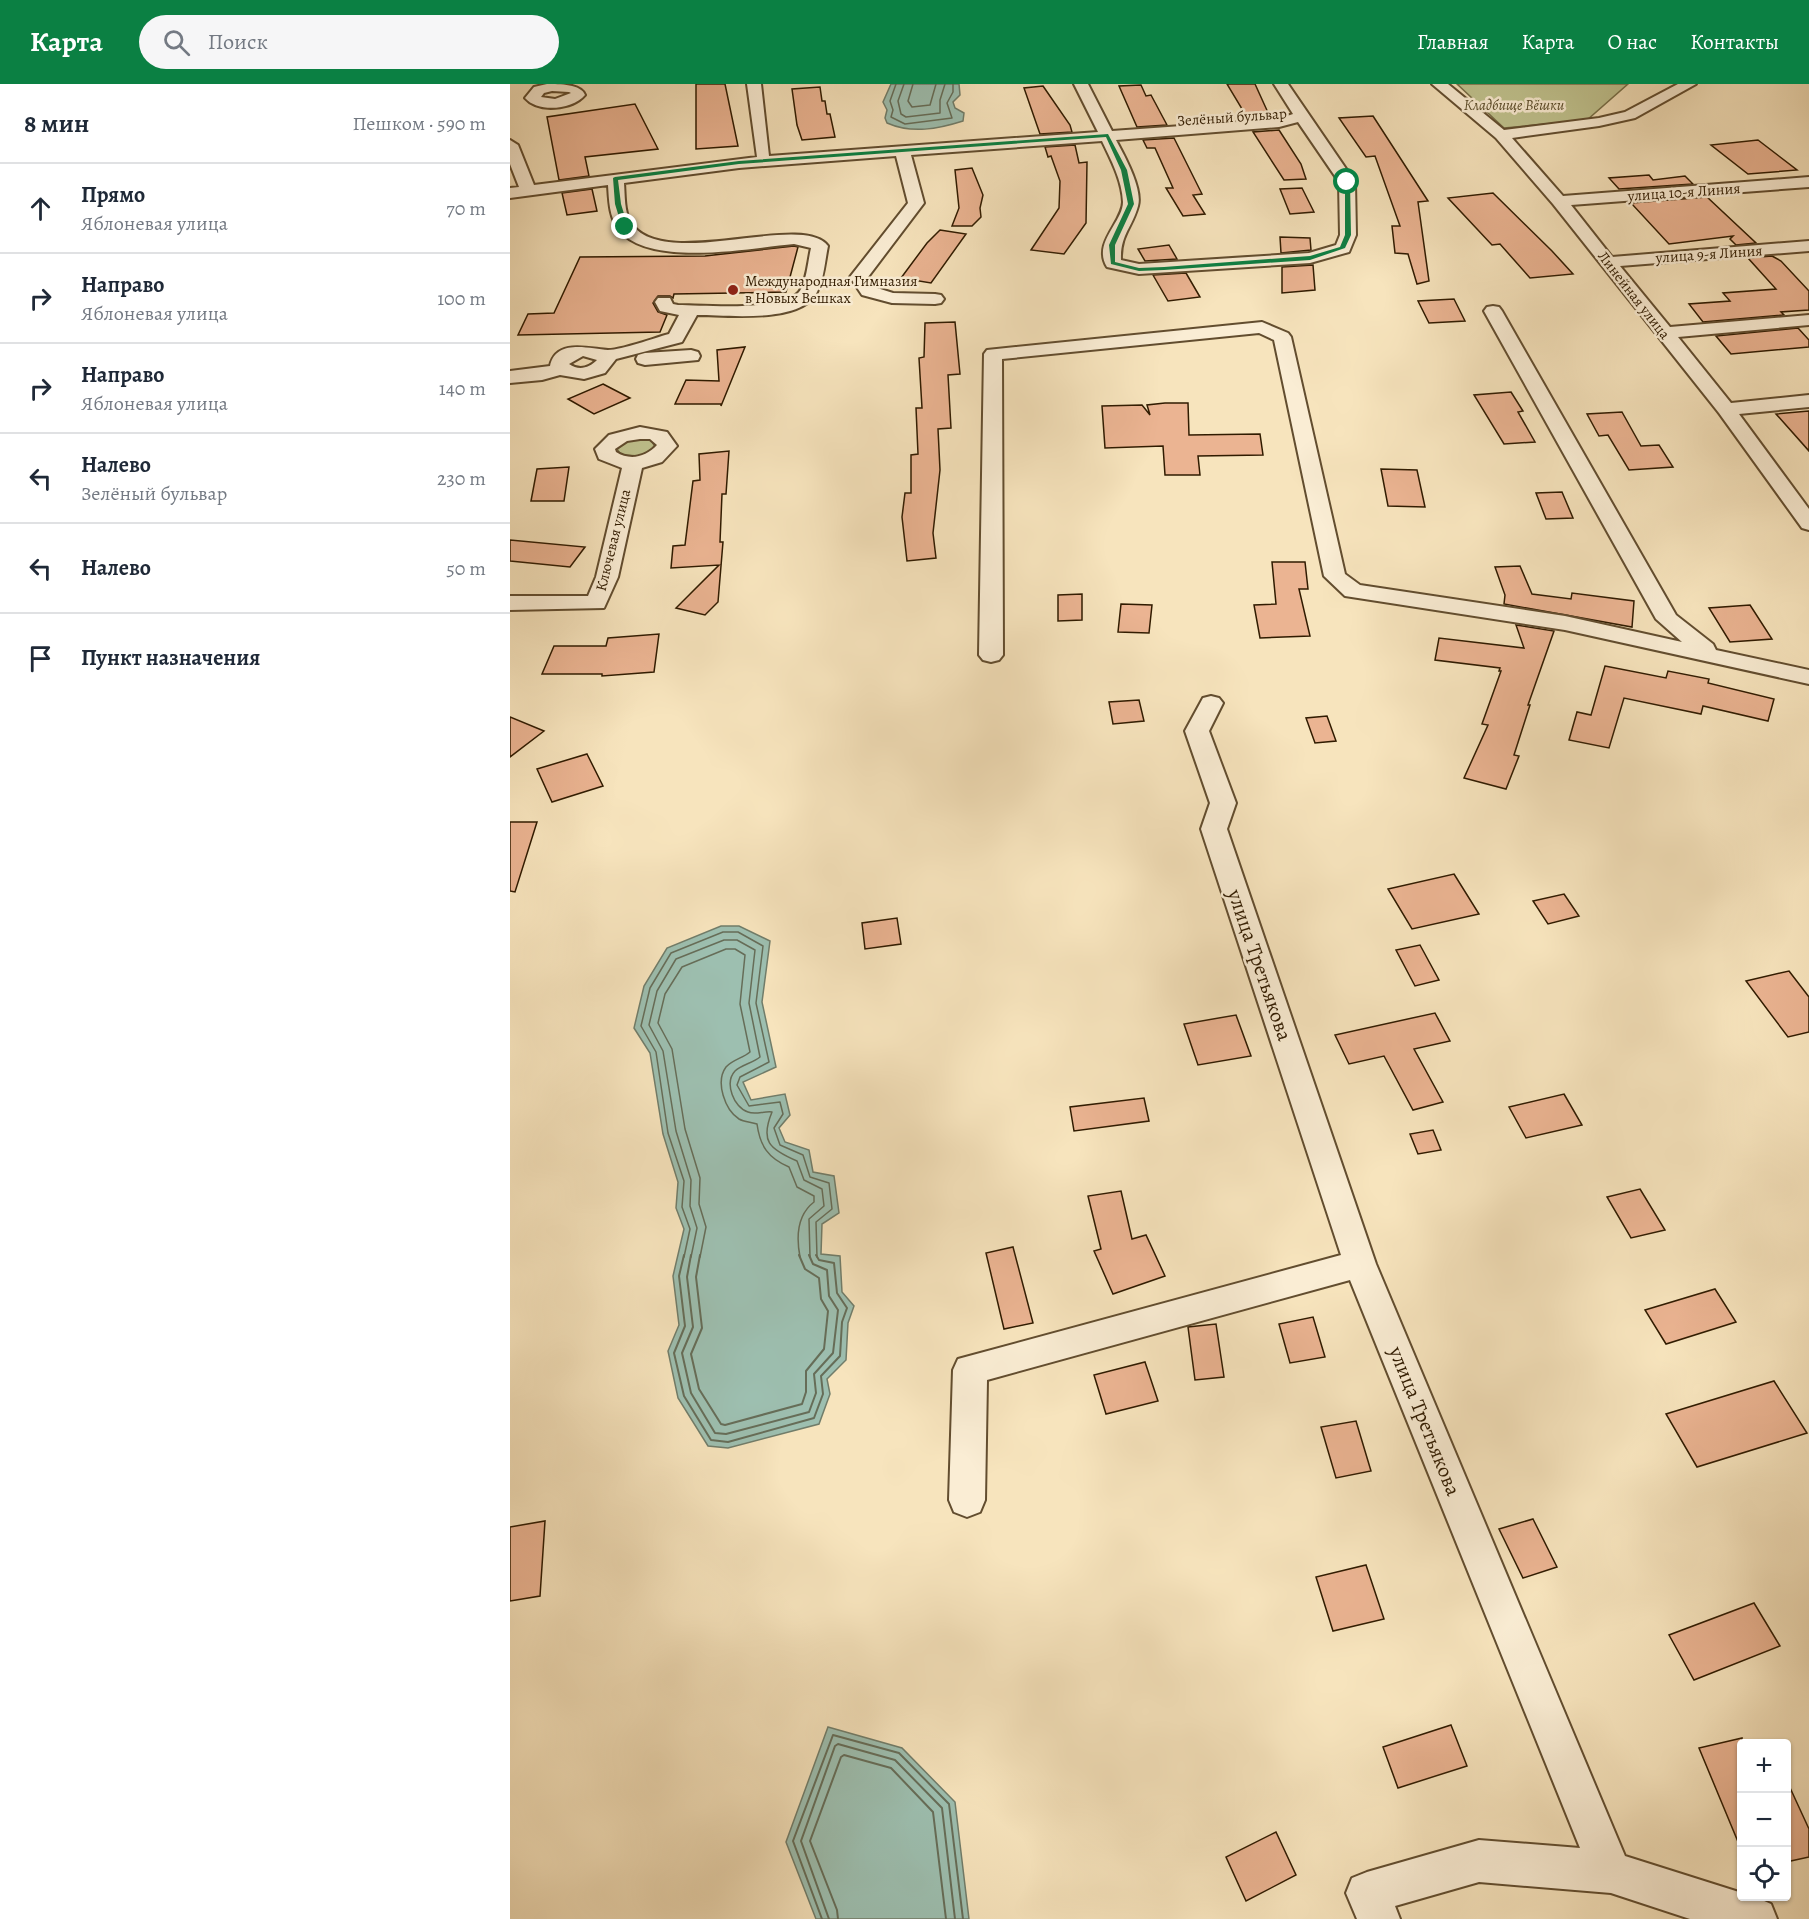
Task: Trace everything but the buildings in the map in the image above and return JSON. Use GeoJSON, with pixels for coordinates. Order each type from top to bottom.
{"type":"FeatureCollection","features":[{"type":"Feature","properties":{"kind":"street"},"geometry":{"type":"LineString","coordinates":[[754,84],[763,154]]}},
{"type":"Feature","properties":{"kind":"street"},"geometry":{"type":"LineString","coordinates":[[1081,84],[1124,170],[1131,204],[1112,245],[1113,263],[1139,269],[1310,258],[1342,248],[1348,235],[1347,182],[1281,84]]}},
{"type":"Feature","properties":{"kind":"street","name":"Линейная улица"},"geometry":{"type":"LineString","coordinates":[[1439,84],[1501,135],[1559,201],[1801,501],[1809,524]]}},
{"type":"Feature","properties":{"kind":"street"},"geometry":{"type":"LineString","coordinates":[[1501,135],[1599,122],[1630,115],[1689,84]]}},
{"type":"Feature","properties":{"kind":"street","name":"Зелёный бульвар"},"geometry":{"type":"LineString","coordinates":[[521,186],[615,178],[739,163],[902,151],[1300,114]]}},
{"type":"Feature","properties":{"kind":"street","name":"Зелёный бульвар"},"geometry":{"type":"LineString","coordinates":[[510,193],[521,186],[708,158],[1106,131],[1279,123],[1300,114]]}},
{"type":"Feature","properties":{"kind":"street"},"geometry":{"type":"LineString","coordinates":[[510,145],[521,186]]}},
{"type":"Feature","properties":{"kind":"street"},"geometry":{"type":"LineString","coordinates":[[902,151],[916,203],[859,277],[868,291],[884,296],[935,299]]}},
{"type":"Feature","properties":{"kind":"street"},"geometry":{"type":"LineString","coordinates":[[615,178],[618,204],[625,227],[636,237],[645,241],[666,246],[692,248],[794,240],[810,241],[820,246],[809,291],[798,303],[768,310],[691,310],[670,309],[664,302]]}},
{"type":"Feature","properties":{"kind":"street","name":"улица 10-я Линия"},"geometry":{"type":"LineString","coordinates":[[1559,201],[1809,182]]}},
{"type":"Feature","properties":{"kind":"street","name":"улица 9-я Линия"},"geometry":{"type":"LineString","coordinates":[[1608,262],[1809,246]]}},
{"type":"Feature","properties":{"kind":"street"},"geometry":{"type":"LineString","coordinates":[[510,377],[542,374],[561,369],[566,372],[584,373],[601,368],[606,358],[676,338],[691,310]]}},
{"type":"Feature","properties":{"kind":"street"},"geometry":{"type":"LineString","coordinates":[[1493,311],[1667,619],[1711,654]]}},
{"type":"Feature","properties":{"kind":"street"},"geometry":{"type":"LineString","coordinates":[[1664,333],[1809,320]]}},
{"type":"Feature","properties":{"kind":"street"},"geometry":{"type":"LineString","coordinates":[[991,656],[993,354],[1262,327],[1282,337],[1335,576],[1353,591],[1565,623],[1809,677]]}},
{"type":"Feature","properties":{"kind":"street"},"geometry":{"type":"LineString","coordinates":[[606,358],[691,356]]}},
{"type":"Feature","properties":{"kind":"street"},"geometry":{"type":"LineString","coordinates":[[1726,409],[1809,401]]}},
{"type":"Feature","properties":{"kind":"street","name":"Ключевая улица"},"geometry":{"type":"LineString","coordinates":[[510,603],[596,603],[607,577],[633,463]]}},
{"type":"Feature","properties":{"kind":"street","name":"улица Третьякова"},"geometry":{"type":"LineString","coordinates":[[1211,703],[1197,731],[1223,803],[1214,829],[1360,1264],[1611,1872]]}},
{"type":"Feature","properties":{"kind":"street"},"geometry":{"type":"LineString","coordinates":[[967,1500],[970,1370],[1360,1264]]}},
{"type":"Feature","properties":{"kind":"street"},"geometry":{"type":"LineString","coordinates":[[1379,1919],[1367,1893],[1479,1861],[1611,1872],[1756,1919]]}},
{"type":"Feature","properties":{"kind":"green space","name":"Кладбище Вёшки"},"geometry":{"type":"Polygon","coordinates":[[[1457,84],[1628,84],[1587,120],[1504,128],[1457,84]]]}},
{"type":"Feature","properties":{"kind":"green space"},"geometry":{"type":"Polygon","coordinates":[[[631,439],[651,440],[655,447],[641,456],[621,455],[617,449],[631,439]]]}},
{"type":"Feature","properties":{"kind":"water"},"geometry":{"type":"Polygon","coordinates":[[[891,84],[959,84],[960,95],[953,102],[955,108],[964,113],[963,121],[925,129],[906,128],[887,123],[885,118],[887,110],[883,102],[891,84]]]}},
{"type":"Feature","properties":{"kind":"water"},"geometry":{"type":"Polygon","coordinates":[[[721,926],[739,926],[770,941],[762,1002],[776,1067],[743,1082],[751,1100],[785,1094],[790,1115],[779,1128],[785,1142],[809,1150],[813,1172],[834,1176],[839,1213],[822,1224],[821,1254],[840,1256],[842,1292],[854,1306],[848,1323],[846,1360],[827,1379],[830,1394],[819,1424],[728,1448],[708,1446],[678,1398],[668,1351],[679,1325],[673,1276],[684,1229],[676,1208],[678,1182],[663,1134],[650,1053],[634,1028],[644,986],[667,948],[721,926]]]}},
{"type":"Feature","properties":{"kind":"water"},"geometry":{"type":"Polygon","coordinates":[[[828,1727],[902,1748],[955,1802],[969,1919],[816,1919],[786,1842],[828,1727]]]}},
{"type":"Feature","properties":{"kind":"place","name":"Международная Гимназия в Новых Вешках"},"geometry":{"type":"Point","coordinates":[733,290]}},
{"type":"Feature","properties":{"kind":"route"},"geometry":{"type":"LineString","coordinates":[[625,227],[618,204],[615,178],[739,163],[1108,135],[1124,170],[1131,204],[1112,245],[1113,263],[1139,269],[1164,268],[1310,258],[1342,248],[1348,235],[1347,182]]}}]}
